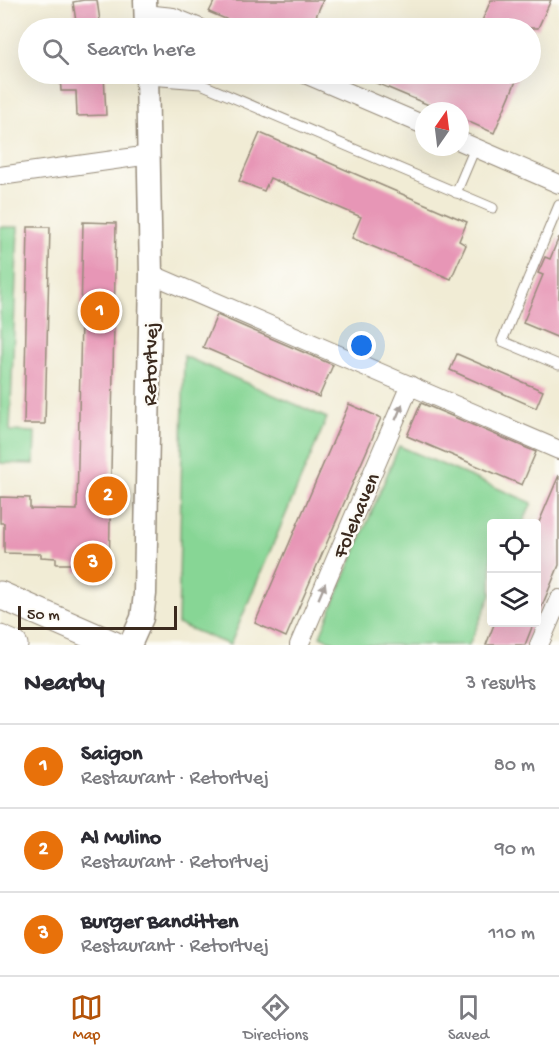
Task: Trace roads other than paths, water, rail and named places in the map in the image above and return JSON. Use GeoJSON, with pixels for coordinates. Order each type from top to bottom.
{"type":"FeatureCollection","features":[{"type":"Feature","properties":{"kind":"main road"},"geometry":{"type":"LineString","coordinates":[[0,595],[114,645]]}},
{"type":"Feature","properties":{"kind":"main road"},"geometry":{"type":"LineString","coordinates":[[0,639],[14,645]]}},
{"type":"Feature","properties":{"kind":"street"},"geometry":{"type":"LineString","coordinates":[[145,14],[175,18]]}},
{"type":"Feature","properties":{"kind":"street","name":"Retortvej"},"geometry":{"type":"LineString","coordinates":[[130,645],[142,618],[145,594],[151,274],[148,84]]}},
{"type":"Feature","properties":{"kind":"street"},"geometry":{"type":"LineString","coordinates":[[331,84],[415,121]]}},
{"type":"Feature","properties":{"kind":"street"},"geometry":{"type":"LineString","coordinates":[[469,144],[559,184]]}},
{"type":"Feature","properties":{"kind":"street"},"geometry":{"type":"LineString","coordinates":[[0,176],[150,155]]}},
{"type":"Feature","properties":{"kind":"street"},"geometry":{"type":"LineString","coordinates":[[151,274],[559,450]]}},
{"type":"Feature","properties":{"kind":"street","name":"Folehaven"},"geometry":{"type":"LineString","coordinates":[[299,645],[410,385]]}},
{"type":"Feature","properties":{"kind":"street"},"geometry":{"type":"LineString","coordinates":[[539,645],[559,599]]}},
{"type":"Feature","properties":{"kind":"lane","name":"Retortvej"},"geometry":{"type":"LineString","coordinates":[[201,84],[493,208]]}},
{"type":"Feature","properties":{"kind":"lane"},"geometry":{"type":"LineString","coordinates":[[456,193],[465,156]]}},
{"type":"Feature","properties":{"kind":"lane"},"geometry":{"type":"LineString","coordinates":[[558,363],[502,341],[559,205]]}},
{"type":"Feature","properties":{"kind":"place","name":"Saigon"},"geometry":{"type":"Point","coordinates":[100,311]}},
{"type":"Feature","properties":{"kind":"place","name":"Al Mulino"},"geometry":{"type":"Point","coordinates":[108,496]}},
{"type":"Feature","properties":{"kind":"place","name":"Burger Banditten"},"geometry":{"type":"Point","coordinates":[93,563]}}]}
